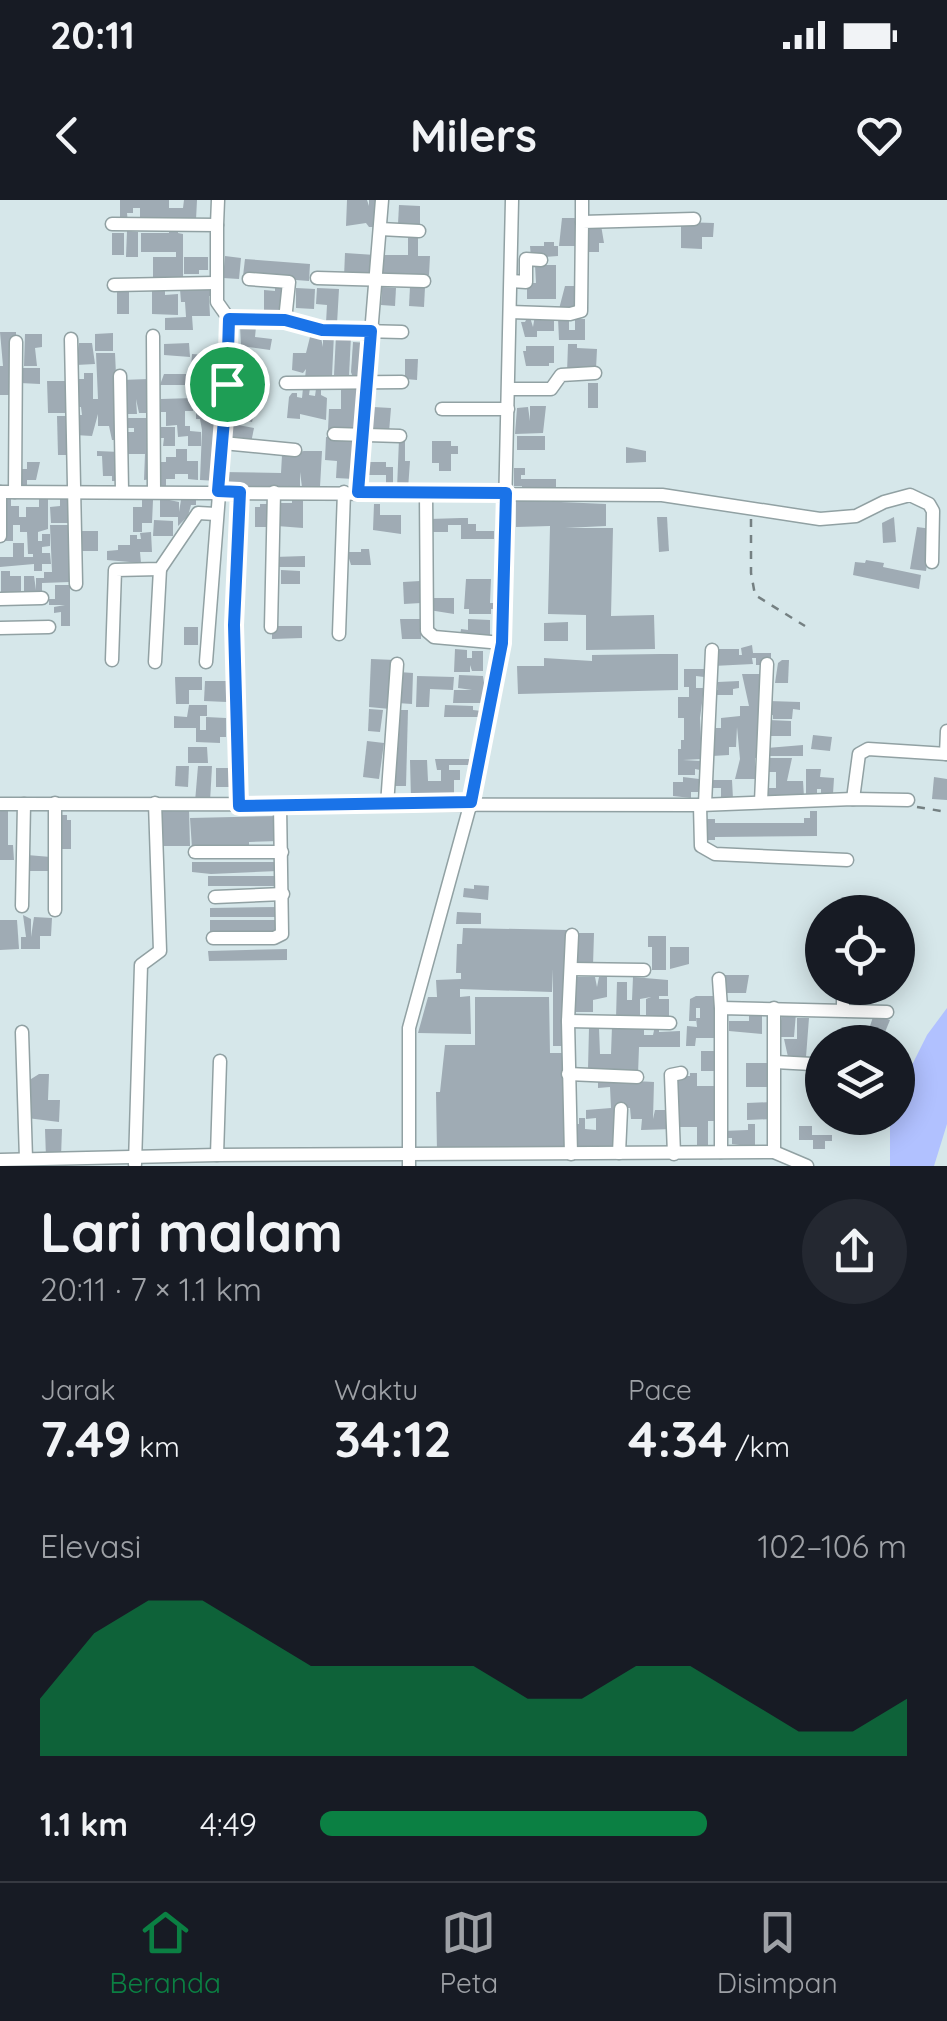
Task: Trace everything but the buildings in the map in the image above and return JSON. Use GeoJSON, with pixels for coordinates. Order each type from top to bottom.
{"type":"FeatureCollection","features":[{"type":"Feature","properties":{"kind":"street"},"geometry":{"type":"LineString","coordinates":[[206,662],[229,319],[216,302],[218,200]]}},
{"type":"Feature","properties":{"kind":"street"},"geometry":{"type":"LineString","coordinates":[[339,634],[351,492],[364,434],[382,200]]}},
{"type":"Feature","properties":{"kind":"street"},"geometry":{"type":"LineString","coordinates":[[409,1160],[408,1028],[471,802],[502,643],[512,200]]}},
{"type":"Feature","properties":{"kind":"street"},"geometry":{"type":"LineString","coordinates":[[510,312],[581,312],[582,200]]}},
{"type":"Feature","properties":{"kind":"street"},"geometry":{"type":"LineString","coordinates":[[582,222],[694,220]]}},
{"type":"Feature","properties":{"kind":"street"},"geometry":{"type":"LineString","coordinates":[[112,224],[217,225]]}},
{"type":"Feature","properties":{"kind":"street"},"geometry":{"type":"LineString","coordinates":[[380,229],[419,231]]}},
{"type":"Feature","properties":{"kind":"street"},"geometry":{"type":"LineString","coordinates":[[511,281],[526,282],[526,260],[540,260]]}},
{"type":"Feature","properties":{"kind":"street"},"geometry":{"type":"LineString","coordinates":[[317,278],[424,281]]}},
{"type":"Feature","properties":{"kind":"street"},"geometry":{"type":"LineString","coordinates":[[250,279],[295,282],[285,320]]}},
{"type":"Feature","properties":{"kind":"street"},"geometry":{"type":"LineString","coordinates":[[114,286],[215,283]]}},
{"type":"Feature","properties":{"kind":"street"},"geometry":{"type":"LineString","coordinates":[[229,319],[285,320],[322,330],[402,332]]}},
{"type":"Feature","properties":{"kind":"street"},"geometry":{"type":"LineString","coordinates":[[153,336],[154,492]]}},
{"type":"Feature","properties":{"kind":"street"},"geometry":{"type":"LineString","coordinates":[[72,339],[76,584]]}},
{"type":"Feature","properties":{"kind":"street"},"geometry":{"type":"LineString","coordinates":[[0,536],[16,342]]}},
{"type":"Feature","properties":{"kind":"street"},"geometry":{"type":"LineString","coordinates":[[509,388],[551,389],[561,375],[595,372]]}},
{"type":"Feature","properties":{"kind":"street"},"geometry":{"type":"LineString","coordinates":[[120,376],[122,492]]}},
{"type":"Feature","properties":{"kind":"street"},"geometry":{"type":"LineString","coordinates":[[286,383],[402,382]]}},
{"type":"Feature","properties":{"kind":"street"},"geometry":{"type":"LineString","coordinates":[[442,409],[508,409]]}},
{"type":"Feature","properties":{"kind":"street"},"geometry":{"type":"LineString","coordinates":[[334,434],[400,436]]}},
{"type":"Feature","properties":{"kind":"street"},"geometry":{"type":"LineString","coordinates":[[223,443],[295,450]]}},
{"type":"Feature","properties":{"kind":"street"},"geometry":{"type":"LineString","coordinates":[[5,492],[662,495],[837,518],[856,516],[910,495],[929,504],[932,511],[932,562]]}},
{"type":"Feature","properties":{"kind":"street"},"geometry":{"type":"LineString","coordinates":[[239,806],[234,625],[240,492]]}},
{"type":"Feature","properties":{"kind":"street"},"geometry":{"type":"LineString","coordinates":[[271,627],[274,492]]}},
{"type":"Feature","properties":{"kind":"street"},"geometry":{"type":"LineString","coordinates":[[426,492],[427,630],[434,637],[502,643]]}},
{"type":"Feature","properties":{"kind":"street"},"geometry":{"type":"LineString","coordinates":[[155,662],[160,569],[198,513],[216,514]]}},
{"type":"Feature","properties":{"kind":"street"},"geometry":{"type":"LineString","coordinates":[[112,660],[115,570],[160,569]]}},
{"type":"Feature","properties":{"kind":"street"},"geometry":{"type":"LineString","coordinates":[[0,599],[42,598]]}},
{"type":"Feature","properties":{"kind":"street"},"geometry":{"type":"LineString","coordinates":[[0,628],[49,627]]}},
{"type":"Feature","properties":{"kind":"street"},"geometry":{"type":"LineString","coordinates":[[712,650],[701,846],[715,854],[847,860]]}},
{"type":"Feature","properties":{"kind":"street"},"geometry":{"type":"LineString","coordinates":[[387,805],[397,664]]}},
{"type":"Feature","properties":{"kind":"street"},"geometry":{"type":"LineString","coordinates":[[761,802],[767,664]]}},
{"type":"Feature","properties":{"kind":"street"},"geometry":{"type":"LineString","coordinates":[[853,798],[859,754],[868,750],[947,754],[947,731]]}},
{"type":"Feature","properties":{"kind":"street"},"geometry":{"type":"LineString","coordinates":[[0,804],[703,804],[853,798],[908,800]]}},
{"type":"Feature","properties":{"kind":"street"},"geometry":{"type":"LineString","coordinates":[[55,803],[55,910]]}},
{"type":"Feature","properties":{"kind":"street"},"geometry":{"type":"LineString","coordinates":[[22,906],[24,804]]}},
{"type":"Feature","properties":{"kind":"street"},"geometry":{"type":"LineString","coordinates":[[135,1162],[141,965],[160,951],[155,804]]}},
{"type":"Feature","properties":{"kind":"street"},"geometry":{"type":"LineString","coordinates":[[214,938],[280,937],[283,931],[280,805]]}},
{"type":"Feature","properties":{"kind":"street"},"geometry":{"type":"LineString","coordinates":[[195,852],[282,852]]}},
{"type":"Feature","properties":{"kind":"street"},"geometry":{"type":"LineString","coordinates":[[215,897],[283,894]]}},
{"type":"Feature","properties":{"kind":"street"},"geometry":{"type":"LineString","coordinates":[[571,1154],[568,1022],[572,935]]}},
{"type":"Feature","properties":{"kind":"street"},"geometry":{"type":"LineString","coordinates":[[571,969],[644,970]]}},
{"type":"Feature","properties":{"kind":"street"},"geometry":{"type":"LineString","coordinates":[[719,979],[725,1157]]}},
{"type":"Feature","properties":{"kind":"street"},"geometry":{"type":"LineString","coordinates":[[721,1008],[887,1012]]}},
{"type":"Feature","properties":{"kind":"street"},"geometry":{"type":"LineString","coordinates":[[774,1008],[774,1152]]}},
{"type":"Feature","properties":{"kind":"street"},"geometry":{"type":"LineString","coordinates":[[568,1022],[670,1022]]}},
{"type":"Feature","properties":{"kind":"street"},"geometry":{"type":"LineString","coordinates":[[22,1032],[34,1161]]}},
{"type":"Feature","properties":{"kind":"street"},"geometry":{"type":"LineString","coordinates":[[216,1155],[220,1061]]}},
{"type":"Feature","properties":{"kind":"street"},"geometry":{"type":"LineString","coordinates":[[775,1062],[805,1064]]}},
{"type":"Feature","properties":{"kind":"street"},"geometry":{"type":"LineString","coordinates":[[568,1074],[637,1076]]}},
{"type":"Feature","properties":{"kind":"street"},"geometry":{"type":"LineString","coordinates":[[680,1158],[672,1075],[681,1074]]}},
{"type":"Feature","properties":{"kind":"street"},"geometry":{"type":"LineString","coordinates":[[621,1110],[629,1158]]}},
{"type":"Feature","properties":{"kind":"street"},"geometry":{"type":"LineString","coordinates":[[0,1160],[135,1162],[216,1155],[533,1160],[571,1154],[589,1160],[774,1152],[807,1166]]}},
{"type":"Feature","properties":{"kind":"path"},"geometry":{"type":"LineString","coordinates":[[749,508],[755,595],[805,626]]}},
{"type":"Feature","properties":{"kind":"path"},"geometry":{"type":"LineString","coordinates":[[908,800],[912,806],[947,812]]}},
{"type":"Feature","properties":{"kind":"water"},"geometry":{"type":"Polygon","coordinates":[[[947,1008],[947,1124],[934,1166],[890,1166],[890,1135],[915,1135],[915,1059],[947,1008]]]}},
{"type":"Feature","properties":{"kind":"route"},"geometry":{"type":"LineString","coordinates":[[229,319],[285,320],[322,330],[371,331],[358,492],[506,493],[502,643],[471,802],[239,806],[234,625],[240,492],[218,491],[227,384],[229,319]]}}]}
